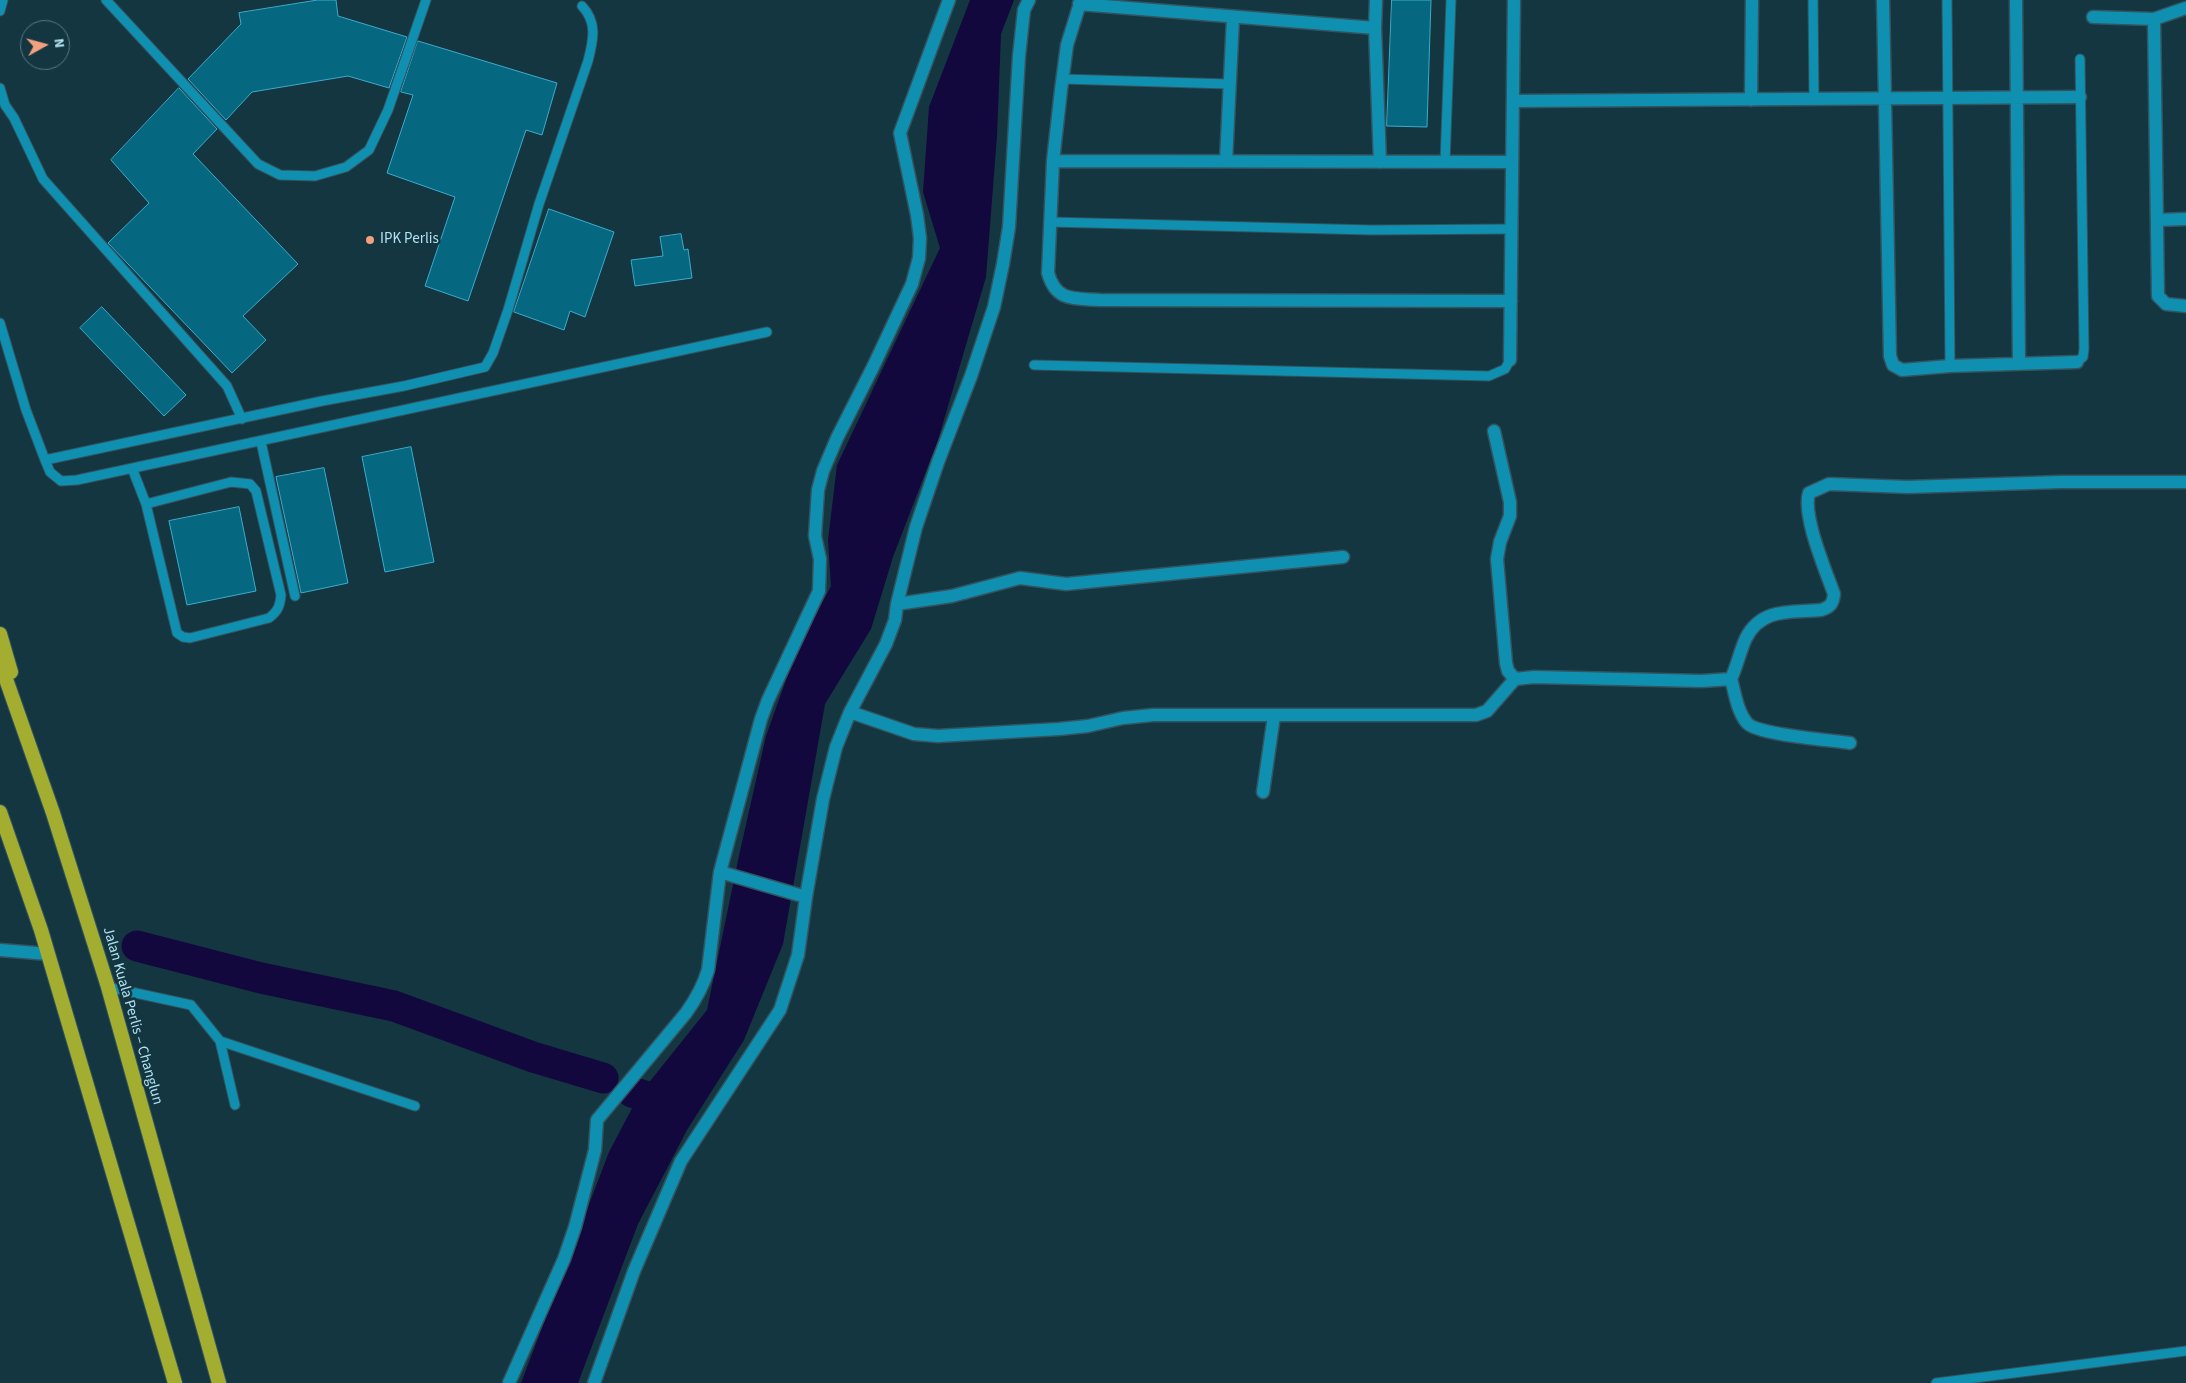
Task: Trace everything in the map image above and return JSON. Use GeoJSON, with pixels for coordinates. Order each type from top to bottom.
{"type":"FeatureCollection","features":[{"type":"Feature","properties":{"kind":"highway"},"geometry":{"type":"LineString","coordinates":[[0,634],[47,795]]}},
{"type":"Feature","properties":{"kind":"highway","name":"Jalan Kuala Perlis – Changlun"},"geometry":{"type":"LineString","coordinates":[[0,662],[47,795],[108,987],[219,1383]]}},
{"type":"Feature","properties":{"kind":"highway"},"geometry":{"type":"LineString","coordinates":[[0,812],[18,867]]}},
{"type":"Feature","properties":{"kind":"highway"},"geometry":{"type":"LineString","coordinates":[[0,822],[30,899],[48,954],[175,1383]]}},
{"type":"Feature","properties":{"kind":"street"},"geometry":{"type":"LineString","coordinates":[[509,1383],[564,1258],[575,1227],[595,1150],[597,1120],[686,1013],[697,998],[708,970],[726,873],[761,719],[819,591],[820,559],[815,536],[818,490],[823,471],[836,438],[873,367],[912,284],[919,258],[920,238],[917,215],[900,133],[949,0]]}},
{"type":"Feature","properties":{"kind":"street"},"geometry":{"type":"LineString","coordinates":[[594,1383],[634,1271],[682,1160],[780,1010],[798,955],[800,895],[836,747],[850,712],[886,644],[895,620],[897,604],[916,527],[983,343],[1003,264],[1009,227],[1020,46],[1024,10],[1029,0]]}},
{"type":"Feature","properties":{"kind":"street"},"geometry":{"type":"LineString","coordinates":[[1376,0],[1375,28],[1380,162]]}},
{"type":"Feature","properties":{"kind":"street"},"geometry":{"type":"LineString","coordinates":[[1510,360],[1514,0]]}},
{"type":"Feature","properties":{"kind":"street"},"geometry":{"type":"LineString","coordinates":[[1750,100],[1752,0]]}},
{"type":"Feature","properties":{"kind":"street"},"geometry":{"type":"LineString","coordinates":[[1883,0],[1890,356],[1893,365],[1902,370],[1950,366],[2077,362]]}},
{"type":"Feature","properties":{"kind":"street"},"geometry":{"type":"LineString","coordinates":[[2016,0],[2019,363]]}},
{"type":"Feature","properties":{"kind":"street"},"geometry":{"type":"LineString","coordinates":[[1375,28],[1233,18],[1080,2],[1067,45],[1052,161],[1048,273],[1051,286],[1058,293],[1070,297],[1100,300],[1510,301]]}},
{"type":"Feature","properties":{"kind":"street"},"geometry":{"type":"LineString","coordinates":[[2093,17],[2154,19],[2186,8]]}},
{"type":"Feature","properties":{"kind":"street"},"geometry":{"type":"LineString","coordinates":[[1226,161],[1233,18]]}},
{"type":"Feature","properties":{"kind":"street"},"geometry":{"type":"LineString","coordinates":[[2154,19],[2158,296],[2166,304],[2186,306]]}},
{"type":"Feature","properties":{"kind":"street"},"geometry":{"type":"LineString","coordinates":[[1513,101],[1948,100],[2080,97]]}},
{"type":"Feature","properties":{"kind":"street"},"geometry":{"type":"LineString","coordinates":[[1052,161],[1512,162]]}},
{"type":"Feature","properties":{"kind":"street"},"geometry":{"type":"LineString","coordinates":[[2158,220],[2186,219]]}},
{"type":"Feature","properties":{"kind":"street"},"geometry":{"type":"LineString","coordinates":[[1494,431],[1510,502],[1510,516],[1500,542],[1497,559],[1505,658],[1508,671],[1516,679]]}},
{"type":"Feature","properties":{"kind":"street"},"geometry":{"type":"LineString","coordinates":[[1850,743],[1766,731],[1751,727],[1743,717],[1731,679],[1745,640],[1751,629],[1763,618],[1771,614],[1821,610],[1833,602],[1834,594],[1813,532],[1808,505],[1809,493],[1819,487],[1835,484],[1908,487],[2060,482],[2186,482]]}},
{"type":"Feature","properties":{"kind":"street"},"geometry":{"type":"LineString","coordinates":[[897,604],[952,596],[1020,578],[1066,584],[1343,557]]}},
{"type":"Feature","properties":{"kind":"street"},"geometry":{"type":"LineString","coordinates":[[850,712],[914,734],[938,736],[1059,729],[1153,715],[1476,715],[1487,711],[1516,679],[1702,681],[1731,679]]}},
{"type":"Feature","properties":{"kind":"street"},"geometry":{"type":"LineString","coordinates":[[1263,792],[1274,716]]}},
{"type":"Feature","properties":{"kind":"street"},"geometry":{"type":"LineString","coordinates":[[726,873],[800,895]]}},
{"type":"Feature","properties":{"kind":"street"},"geometry":{"type":"LineString","coordinates":[[0,950],[48,954]]}},
{"type":"Feature","properties":{"kind":"lane"},"geometry":{"type":"LineString","coordinates":[[0,10],[3,0]]}},
{"type":"Feature","properties":{"kind":"lane"},"geometry":{"type":"LineString","coordinates":[[106,0],[258,164],[280,175],[315,176],[346,167],[369,150],[388,110],[426,0]]}},
{"type":"Feature","properties":{"kind":"lane"},"geometry":{"type":"LineString","coordinates":[[1445,162],[1451,0]]}},
{"type":"Feature","properties":{"kind":"lane"},"geometry":{"type":"LineString","coordinates":[[1813,0],[1814,100]]}},
{"type":"Feature","properties":{"kind":"lane"},"geometry":{"type":"LineString","coordinates":[[1947,0],[1950,366]]}},
{"type":"Feature","properties":{"kind":"lane"},"geometry":{"type":"LineString","coordinates":[[45,460],[322,401],[404,386],[475,370],[488,363],[508,310],[539,204],[580,87],[594,37],[591,18],[582,6]]}},
{"type":"Feature","properties":{"kind":"lane"},"geometry":{"type":"LineString","coordinates":[[2077,362],[2083,357],[2084,349],[2080,59]]}},
{"type":"Feature","properties":{"kind":"lane"},"geometry":{"type":"LineString","coordinates":[[1062,79],[1230,84]]}},
{"type":"Feature","properties":{"kind":"lane"},"geometry":{"type":"LineString","coordinates":[[0,88],[6,105],[43,179],[227,386],[242,419]]}},
{"type":"Feature","properties":{"kind":"lane"},"geometry":{"type":"LineString","coordinates":[[1050,222],[1372,230],[1511,229]]}},
{"type":"Feature","properties":{"kind":"lane"},"geometry":{"type":"LineString","coordinates":[[0,323],[26,410],[45,460],[50,472],[61,481],[77,480],[261,442],[766,332]]}},
{"type":"Feature","properties":{"kind":"lane"},"geometry":{"type":"LineString","coordinates":[[1034,365],[1489,376],[1505,369],[1510,360]]}},
{"type":"Feature","properties":{"kind":"lane"},"geometry":{"type":"LineString","coordinates":[[261,442],[294,596]]}},
{"type":"Feature","properties":{"kind":"lane"},"geometry":{"type":"LineString","coordinates":[[132,468],[146,504],[177,633],[183,637],[190,638],[269,618],[276,613],[280,606],[280,595],[256,491],[250,484],[231,482],[146,504]]}},
{"type":"Feature","properties":{"kind":"lane"},"geometry":{"type":"LineString","coordinates":[[108,987],[191,1005],[220,1041],[235,1105]]}},
{"type":"Feature","properties":{"kind":"lane"},"geometry":{"type":"LineString","coordinates":[[220,1041],[415,1106]]}},
{"type":"Feature","properties":{"kind":"lane"},"geometry":{"type":"LineString","coordinates":[[1936,1383],[2186,1351]]}},
{"type":"Feature","properties":{"kind":"shaded area"},"geometry":{"type":"Polygon","coordinates":[[[970,0],[1014,0],[1001,34],[997,136],[986,277],[938,440],[893,557],[871,629],[825,704],[783,944],[744,1040],[687,1130],[638,1224],[578,1383],[521,1383],[609,1152],[639,1095],[707,1010],[766,736],[796,652],[831,586],[828,540],[837,465],[940,248],[923,192],[929,107],[970,0]]]}},
{"type":"Feature","properties":{"kind":"building"},"geometry":{"type":"Polygon","coordinates":[[[318,0],[336,0],[338,16],[407,37],[389,88],[348,76],[252,92],[226,120],[188,79],[241,24],[239,13],[318,0]]]}},
{"type":"Feature","properties":{"kind":"building"},"geometry":{"type":"Polygon","coordinates":[[[1392,0],[1431,0],[1427,127],[1387,126],[1392,0]]]}},
{"type":"Feature","properties":{"kind":"building"},"geometry":{"type":"Polygon","coordinates":[[[418,41],[557,83],[542,135],[526,130],[468,301],[425,286],[455,197],[387,173],[413,95],[401,92],[418,41]]]}},
{"type":"Feature","properties":{"kind":"building"},"geometry":{"type":"Polygon","coordinates":[[[179,88],[217,129],[193,154],[298,264],[243,316],[266,340],[232,373],[108,243],[149,203],[111,160],[179,88]]]}},
{"type":"Feature","properties":{"kind":"building"},"geometry":{"type":"Polygon","coordinates":[[[549,209],[614,232],[585,317],[570,311],[564,330],[514,312],[549,209]]]}},
{"type":"Feature","properties":{"kind":"building"},"geometry":{"type":"Polygon","coordinates":[[[681,234],[684,250],[688,249],[692,278],[635,286],[631,260],[663,256],[660,237],[681,234]]]}},
{"type":"Feature","properties":{"kind":"building"},"geometry":{"type":"Polygon","coordinates":[[[102,307],[186,395],[164,416],[80,328],[102,307]]]}},
{"type":"Feature","properties":{"kind":"building"},"geometry":{"type":"Polygon","coordinates":[[[411,447],[434,562],[385,572],[362,457],[411,447]]]}},
{"type":"Feature","properties":{"kind":"building"},"geometry":{"type":"Polygon","coordinates":[[[324,468],[348,583],[301,593],[276,477],[324,468]]]}},
{"type":"Feature","properties":{"kind":"building"},"geometry":{"type":"Polygon","coordinates":[[[239,507],[256,591],[187,605],[169,521],[239,507]]]}},
{"type":"Feature","properties":{"kind":"waterway"},"geometry":{"type":"LineString","coordinates":[[137,946],[261,978],[394,1006],[533,1057],[603,1078]]}},
{"type":"Feature","properties":{"kind":"waterway"},"geometry":{"type":"LineString","coordinates":[[632,1092],[672,1105]]}},
{"type":"Feature","properties":{"kind":"place","name":"IPK Perlis"},"geometry":{"type":"Point","coordinates":[370,240]}}]}
